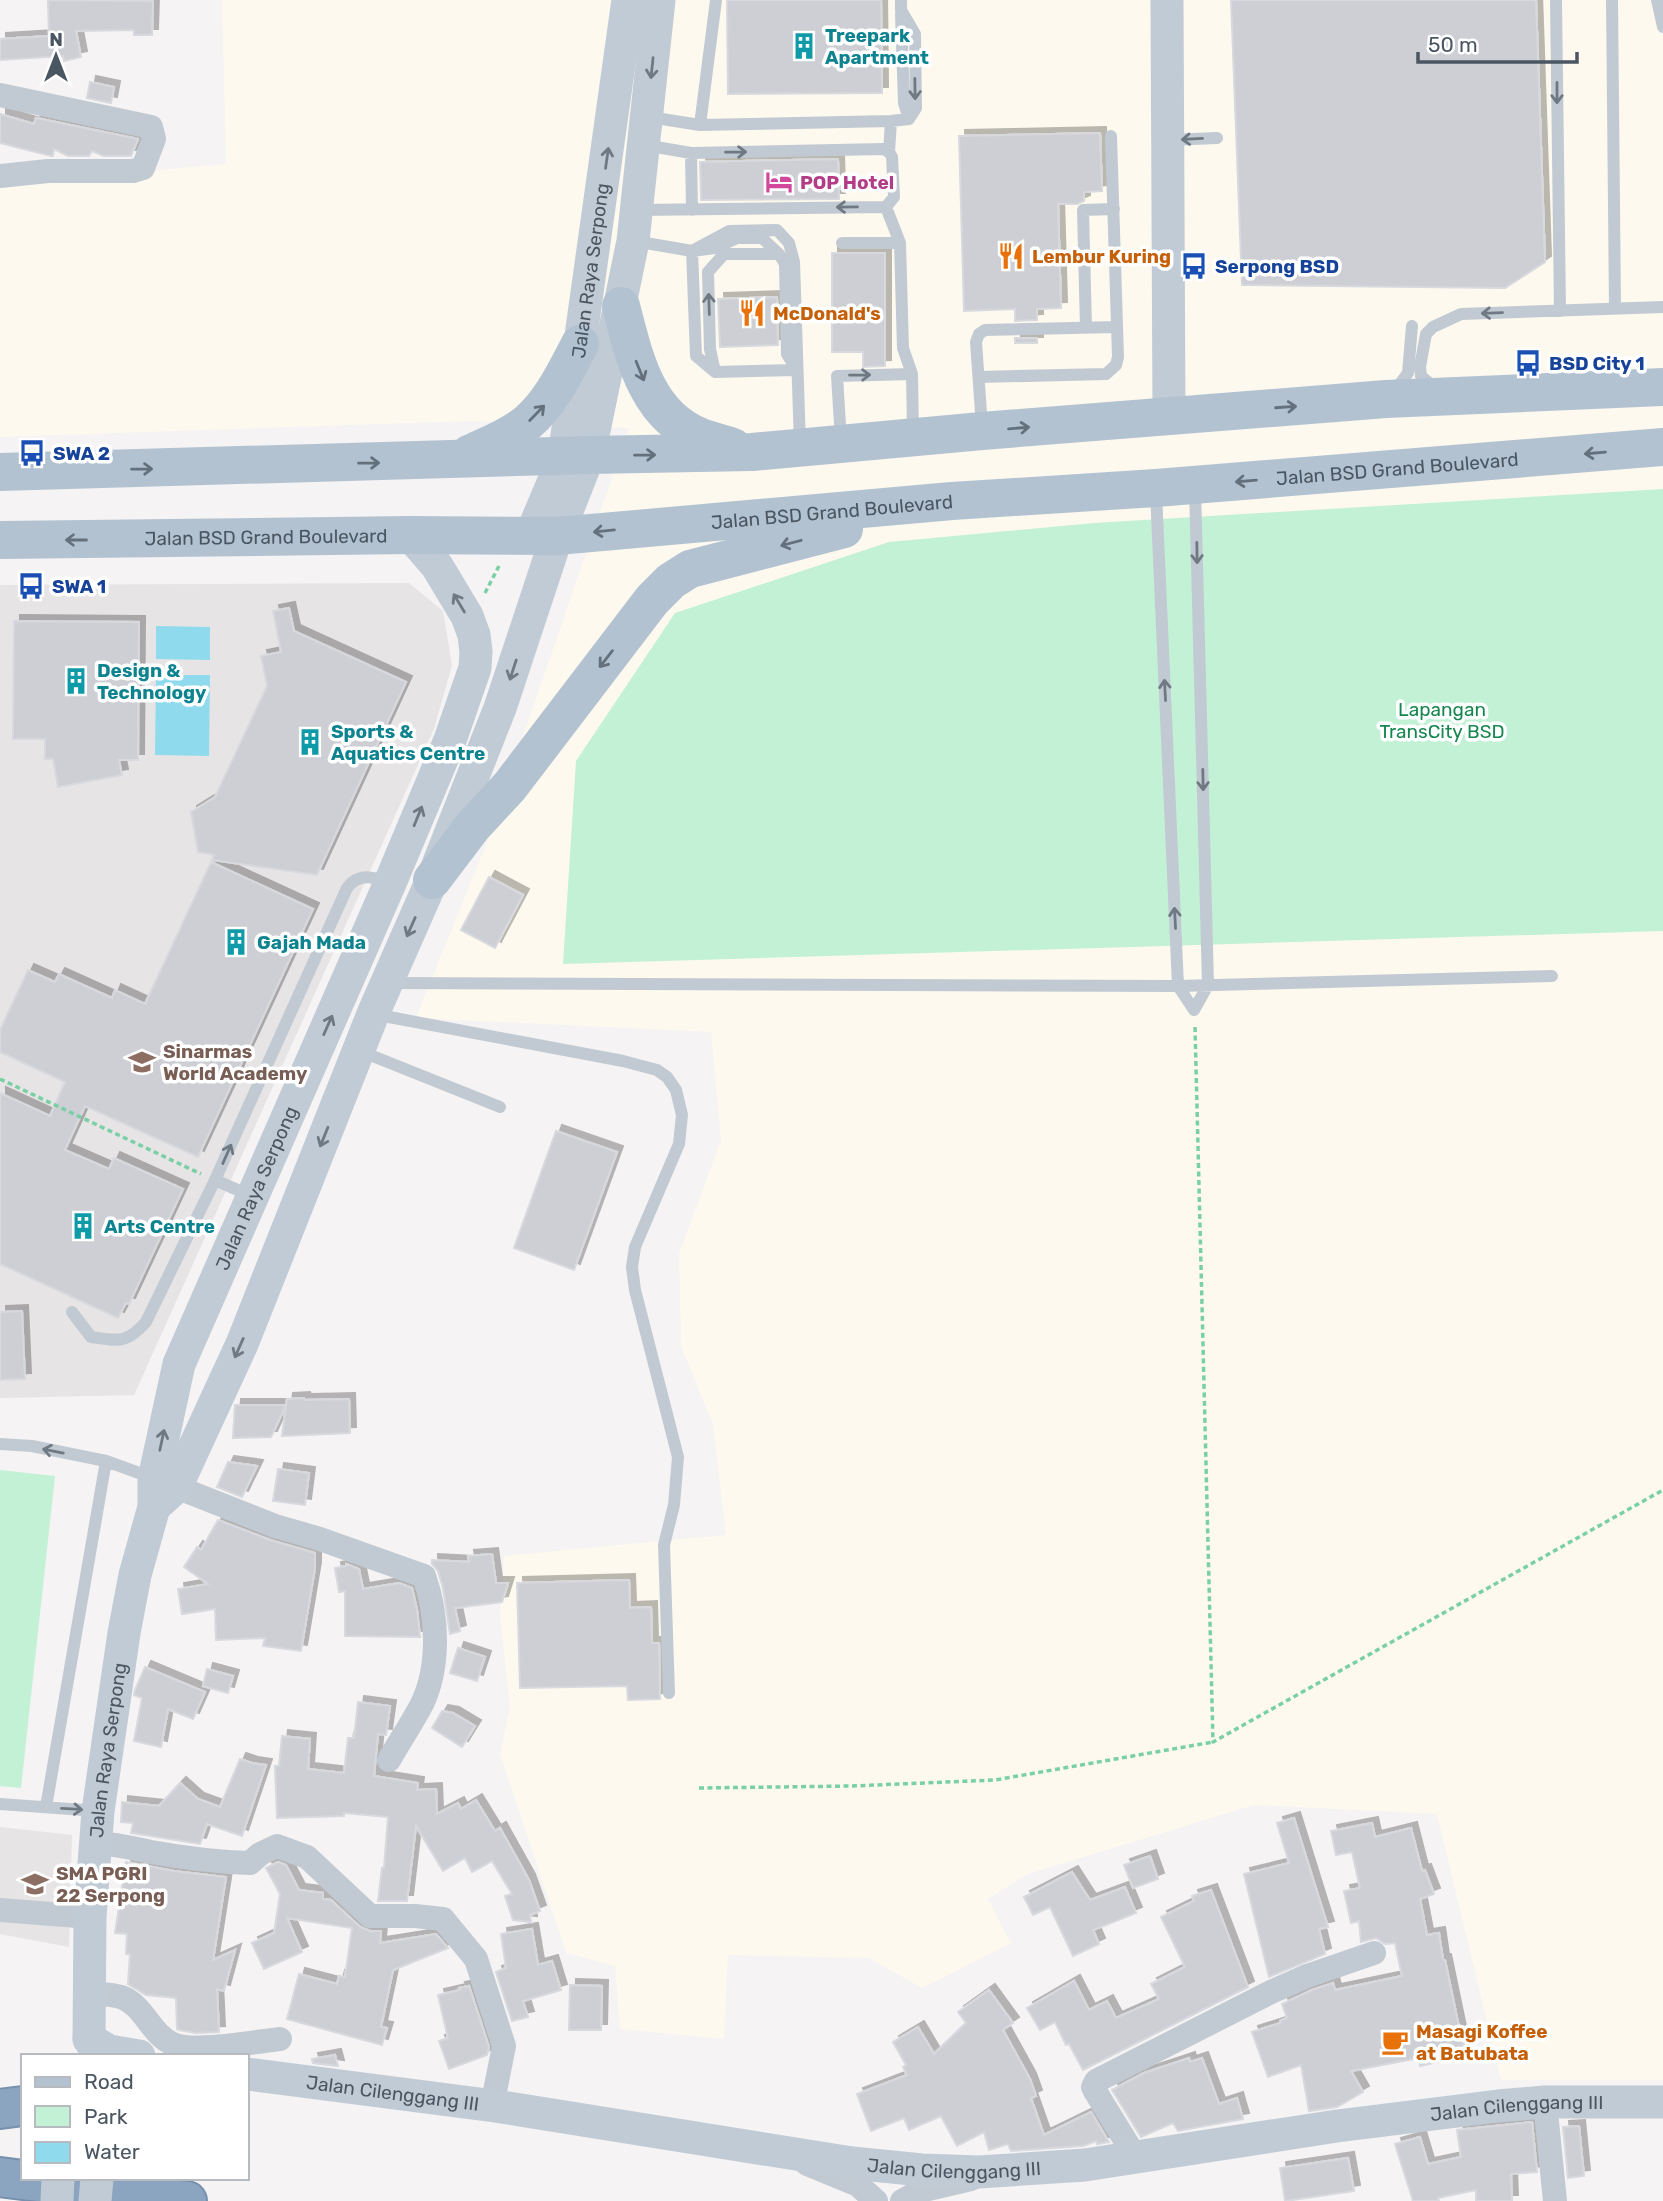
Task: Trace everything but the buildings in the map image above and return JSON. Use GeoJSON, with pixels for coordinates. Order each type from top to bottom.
{"type":"FeatureCollection","features":[{"type":"Feature","properties":{"kind":"highway"},"geometry":{"type":"LineString","coordinates":[[0,2109],[21,2106]]}},
{"type":"Feature","properties":{"kind":"highway"},"geometry":{"type":"LineString","coordinates":[[0,2126],[21,2129]]}},
{"type":"Feature","properties":{"kind":"highway"},"geometry":{"type":"LineString","coordinates":[[0,2177],[21,2180]]}},
{"type":"Feature","properties":{"kind":"highway"},"geometry":{"type":"LineString","coordinates":[[23,2180],[187,2201]]}},
{"type":"Feature","properties":{"kind":"main road","name":"Jalan Raya Serpong"},"geometry":{"type":"LineString","coordinates":[[577,456],[580,344],[628,0]]}},
{"type":"Feature","properties":{"kind":"main road","name":"Jalan Raya Serpong"},"geometry":{"type":"LineString","coordinates":[[161,1491],[222,1387],[247,1331],[373,1014],[432,880],[500,708],[544,535],[577,456],[621,306],[635,225],[659,0]]}},
{"type":"Feature","properties":{"kind":"main road"},"geometry":{"type":"LineString","coordinates":[[1167,0],[1169,416]]}},
{"type":"Feature","properties":{"kind":"main road"},"geometry":{"type":"LineString","coordinates":[[621,306],[643,378],[654,400],[666,415],[700,437],[752,452]]}},
{"type":"Feature","properties":{"kind":"main road"},"geometry":{"type":"LineString","coordinates":[[458,460],[526,424],[544,407],[580,344]]}},
{"type":"Feature","properties":{"kind":"main road"},"geometry":{"type":"LineString","coordinates":[[0,472],[752,452],[1386,399],[1663,387]]}},
{"type":"Feature","properties":{"kind":"main road","name":"Jalan BSD Grand Boulevard"},"geometry":{"type":"LineString","coordinates":[[0,540],[410,534],[544,535],[1663,447]]}},
{"type":"Feature","properties":{"kind":"main road"},"geometry":{"type":"LineString","coordinates":[[432,880],[473,826],[510,786],[652,600],[671,581],[690,569],[951,501]]}},
{"type":"Feature","properties":{"kind":"main road","name":"Jalan Raya Serpong"},"geometry":{"type":"LineString","coordinates":[[87,2050],[90,1917],[97,1827],[124,1633],[135,1575],[161,1491],[179,1364],[390,883],[471,683],[476,652],[474,635],[467,616],[437,566],[410,534]]}},
{"type":"Feature","properties":{"kind":"main road"},"geometry":{"type":"LineString","coordinates":[[179,1364],[222,1387]]}},
{"type":"Feature","properties":{"kind":"main road"},"geometry":{"type":"LineString","coordinates":[[87,2050],[129,2054]]}},
{"type":"Feature","properties":{"kind":"main road","name":"Jalan Cilenggang III"},"geometry":{"type":"LineString","coordinates":[[248,2074],[492,2106],[852,2163],[922,2170],[1006,2171],[1085,2165],[1337,2126],[1545,2102],[1663,2102]]}},
{"type":"Feature","properties":{"kind":"main road"},"geometry":{"type":"LineString","coordinates":[[57,2201],[58,2180]]}},
{"type":"Feature","properties":{"kind":"main road"},"geometry":{"type":"LineString","coordinates":[[95,2201],[97,2180]]}},
{"type":"Feature","properties":{"kind":"street"},"geometry":{"type":"LineString","coordinates":[[0,95],[150,127],[154,139],[144,168],[133,171],[48,171],[0,176]]}},
{"type":"Feature","properties":{"kind":"street"},"geometry":{"type":"LineString","coordinates":[[161,1491],[320,1539],[424,1576],[435,1613],[431,1676],[423,1702],[389,1760]]}},
{"type":"Feature","properties":{"kind":"street"},"geometry":{"type":"LineString","coordinates":[[97,1827],[127,1845],[215,1862],[250,1863],[260,1854],[277,1846],[307,1857],[370,1916],[443,1919],[476,1959],[504,2046],[492,2106]]}},
{"type":"Feature","properties":{"kind":"street"},"geometry":{"type":"LineString","coordinates":[[0,1910],[90,1917]]}},
{"type":"Feature","properties":{"kind":"street"},"geometry":{"type":"LineString","coordinates":[[1136,2158],[1095,2091],[1096,2081],[1271,1992],[1374,1952]]}},
{"type":"Feature","properties":{"kind":"street"},"geometry":{"type":"LineString","coordinates":[[89,1993],[121,1997],[132,2003],[163,2037],[170,2043],[181,2046],[205,2047],[279,2039]]}},
{"type":"Feature","properties":{"kind":"street"},"geometry":{"type":"LineString","coordinates":[[1545,2102],[1555,2201]]}},
{"type":"Feature","properties":{"kind":"street"},"geometry":{"type":"LineString","coordinates":[[781,2151],[858,2185],[876,2201]]}},
{"type":"Feature","properties":{"kind":"street"},"geometry":{"type":"LineString","coordinates":[[902,2201],[920,2191],[1006,2171]]}},
{"type":"Feature","properties":{"kind":"lane"},"geometry":{"type":"LineString","coordinates":[[700,125],[716,0]]}},
{"type":"Feature","properties":{"kind":"lane"},"geometry":{"type":"LineString","coordinates":[[1556,0],[1560,311]]}},
{"type":"Feature","properties":{"kind":"lane"},"geometry":{"type":"LineString","coordinates":[[1612,0],[1615,309]]}},
{"type":"Feature","properties":{"kind":"lane"},"geometry":{"type":"LineString","coordinates":[[1657,0],[1663,27]]}},
{"type":"Feature","properties":{"kind":"lane"},"geometry":{"type":"LineString","coordinates":[[645,131],[700,125],[909,119],[916,108],[915,34],[901,5]]}},
{"type":"Feature","properties":{"kind":"lane"},"geometry":{"type":"LineString","coordinates":[[889,152],[891,121]]}},
{"type":"Feature","properties":{"kind":"lane"},"geometry":{"type":"LineString","coordinates":[[645,131],[691,153],[883,149],[892,157],[894,197],[887,207]]}},
{"type":"Feature","properties":{"kind":"lane"},"geometry":{"type":"LineString","coordinates":[[979,377],[1107,374],[1116,365],[1118,357],[1111,136]]}},
{"type":"Feature","properties":{"kind":"lane"},"geometry":{"type":"LineString","coordinates":[[1168,140],[1217,138]]}},
{"type":"Feature","properties":{"kind":"lane"},"geometry":{"type":"LineString","coordinates":[[691,153],[692,210]]}},
{"type":"Feature","properties":{"kind":"lane"},"geometry":{"type":"LineString","coordinates":[[635,225],[692,210],[887,207]]}},
{"type":"Feature","properties":{"kind":"lane"},"geometry":{"type":"LineString","coordinates":[[887,207],[900,243],[903,348],[912,374],[914,439]]}},
{"type":"Feature","properties":{"kind":"lane"},"geometry":{"type":"LineString","coordinates":[[1086,328],[1083,210],[1114,209]]}},
{"type":"Feature","properties":{"kind":"lane"},"geometry":{"type":"LineString","coordinates":[[635,225],[692,251],[715,247],[737,238],[762,238],[779,254],[785,264],[787,354],[797,370]]}},
{"type":"Feature","properties":{"kind":"lane"},"geometry":{"type":"LineString","coordinates":[[692,251],[729,231],[777,230],[789,243],[794,262],[800,449]]}},
{"type":"Feature","properties":{"kind":"lane"},"geometry":{"type":"LineString","coordinates":[[842,243],[900,243]]}},
{"type":"Feature","properties":{"kind":"lane"},"geometry":{"type":"LineString","coordinates":[[692,251],[696,356],[715,372],[797,370]]}},
{"type":"Feature","properties":{"kind":"lane"},"geometry":{"type":"LineString","coordinates":[[715,372],[710,349],[708,272],[724,254],[779,254]]}},
{"type":"Feature","properties":{"kind":"lane"},"geometry":{"type":"LineString","coordinates":[[1386,399],[1405,380],[1426,334],[1433,327],[1461,314],[1663,307]]}},
{"type":"Feature","properties":{"kind":"lane"},"geometry":{"type":"LineString","coordinates":[[1412,326],[1421,376],[1445,395]]}},
{"type":"Feature","properties":{"kind":"lane"},"geometry":{"type":"LineString","coordinates":[[982,431],[976,342],[979,334],[985,330],[1117,327]]}},
{"type":"Feature","properties":{"kind":"lane"},"geometry":{"type":"LineString","coordinates":[[841,445],[836,376],[912,374]]}},
{"type":"Feature","properties":{"kind":"lane"},"geometry":{"type":"LineString","coordinates":[[1156,488],[1178,986],[1194,1010],[1208,985],[1195,485]]}},
{"type":"Feature","properties":{"kind":"lane"},"geometry":{"type":"LineString","coordinates":[[72,1312],[91,1337],[115,1341],[132,1338],[146,1322],[215,1181],[347,888],[351,882],[366,876],[390,883]]}},
{"type":"Feature","properties":{"kind":"lane"},"geometry":{"type":"LineString","coordinates":[[386,983],[1178,986],[1552,976]]}},
{"type":"Feature","properties":{"kind":"lane"},"geometry":{"type":"LineString","coordinates":[[373,1014],[622,1061],[657,1070],[667,1077],[676,1090],[682,1115],[679,1144],[635,1247],[632,1267],[635,1290],[678,1457],[674,1505],[664,1545],[668,1693]]}},
{"type":"Feature","properties":{"kind":"lane"},"geometry":{"type":"LineString","coordinates":[[359,1051],[500,1107]]}},
{"type":"Feature","properties":{"kind":"lane"},"geometry":{"type":"LineString","coordinates":[[215,1181],[251,1197]]}},
{"type":"Feature","properties":{"kind":"lane"},"geometry":{"type":"LineString","coordinates":[[0,1444],[32,1446],[106,1461],[161,1491]]}},
{"type":"Feature","properties":{"kind":"lane"},"geometry":{"type":"LineString","coordinates":[[46,1807],[106,1461]]}},
{"type":"Feature","properties":{"kind":"lane"},"geometry":{"type":"LineString","coordinates":[[0,1804],[46,1807],[97,1827]]}},
{"type":"Feature","properties":{"kind":"path"},"geometry":{"type":"LineString","coordinates":[[482,600],[500,564]]}},
{"type":"Feature","properties":{"kind":"path"},"geometry":{"type":"LineString","coordinates":[[1194,1010],[1213,1742]]}},
{"type":"Feature","properties":{"kind":"path"},"geometry":{"type":"LineString","coordinates":[[0,1079],[215,1181]]}},
{"type":"Feature","properties":{"kind":"path"},"geometry":{"type":"LineString","coordinates":[[699,1788],[852,1786],[995,1780],[1213,1742],[1663,1490]]}},
{"type":"Feature","properties":{"kind":"shaded area"},"geometry":{"type":"Polygon","coordinates":[[[222,0],[1663,0],[1663,2080],[1501,2080],[1437,1814],[1254,1805],[1028,1874],[988,1899],[1011,1943],[922,1988],[869,1958],[728,1955],[724,2039],[620,2029],[615,1966],[566,1953],[500,1754],[510,1708],[500,1615],[504,1556],[726,1535],[713,1425],[681,1346],[679,1254],[721,1140],[711,1032],[416,1018],[485,847],[629,428],[471,421],[0,437],[0,184],[226,164],[222,0]]]}},
{"type":"Feature","properties":{"kind":"shaded area","name":"Sinarmas World Academy"},"geometry":{"type":"Polygon","coordinates":[[[409,583],[443,611],[452,665],[434,729],[134,1395],[0,1398],[0,585],[409,583]]]}},
{"type":"Feature","properties":{"kind":"shaded area","name":"SMA PGRI 22 Serpong"},"geometry":{"type":"Polygon","coordinates":[[[0,1827],[72,1835],[69,1947],[0,1934],[0,1827]]]}},
{"type":"Feature","properties":{"kind":"green space","name":"Lapangan TransCity BSD"},"geometry":{"type":"Polygon","coordinates":[[[1663,489],[1663,931],[563,964],[576,761],[675,613],[889,542],[1094,523],[1663,489]]]}},
{"type":"Feature","properties":{"kind":"green space"},"geometry":{"type":"Polygon","coordinates":[[[0,1470],[55,1476],[21,1788],[0,1786],[0,1470]]]}},
{"type":"Feature","properties":{"kind":"water"},"geometry":{"type":"Polygon","coordinates":[[[156,626],[210,627],[210,660],[156,659],[156,626]]]}},
{"type":"Feature","properties":{"kind":"water"},"geometry":{"type":"Polygon","coordinates":[[[156,675],[210,675],[209,756],[155,755],[156,675]]]}},
{"type":"Feature","properties":{"kind":"place","name":"Treepark Apartment"},"geometry":{"type":"Point","coordinates":[804,46]}},
{"type":"Feature","properties":{"kind":"place","name":"POP Hotel"},"geometry":{"type":"Point","coordinates":[779,182]}},
{"type":"Feature","properties":{"kind":"place","name":"Lembur Kuring"},"geometry":{"type":"Point","coordinates":[1011,256]}},
{"type":"Feature","properties":{"kind":"place","name":"Serpong BSD"},"geometry":{"type":"Point","coordinates":[1194,266]}},
{"type":"Feature","properties":{"kind":"place","name":"McDonald's"},"geometry":{"type":"Point","coordinates":[752,313]}},
{"type":"Feature","properties":{"kind":"place","name":"BSD City 1"},"geometry":{"type":"Point","coordinates":[1528,363]}},
{"type":"Feature","properties":{"kind":"place","name":"SWA 2"},"geometry":{"type":"Point","coordinates":[32,453]}},
{"type":"Feature","properties":{"kind":"place","name":"SWA 1"},"geometry":{"type":"Point","coordinates":[31,586]}},
{"type":"Feature","properties":{"kind":"place","name":"Design & Technology"},"geometry":{"type":"Point","coordinates":[76,681]}},
{"type":"Feature","properties":{"kind":"place","name":"Sports & Aquatics Centre"},"geometry":{"type":"Point","coordinates":[310,742]}},
{"type":"Feature","properties":{"kind":"place","name":"Gajah Mada"},"geometry":{"type":"Point","coordinates":[236,942]}},
{"type":"Feature","properties":{"kind":"place","name":"Sinarmas World Academy"},"geometry":{"type":"Point","coordinates":[142,1062]}},
{"type":"Feature","properties":{"kind":"place","name":"Arts Centre"},"geometry":{"type":"Point","coordinates":[83,1226]}},
{"type":"Feature","properties":{"kind":"place","name":"SMA PGRI 22 Serpong"},"geometry":{"type":"Point","coordinates":[35,1884]}},
{"type":"Feature","properties":{"kind":"place","name":"Masagi Koffee at Batubata"},"geometry":{"type":"Point","coordinates":[1395,2042]}}]}
